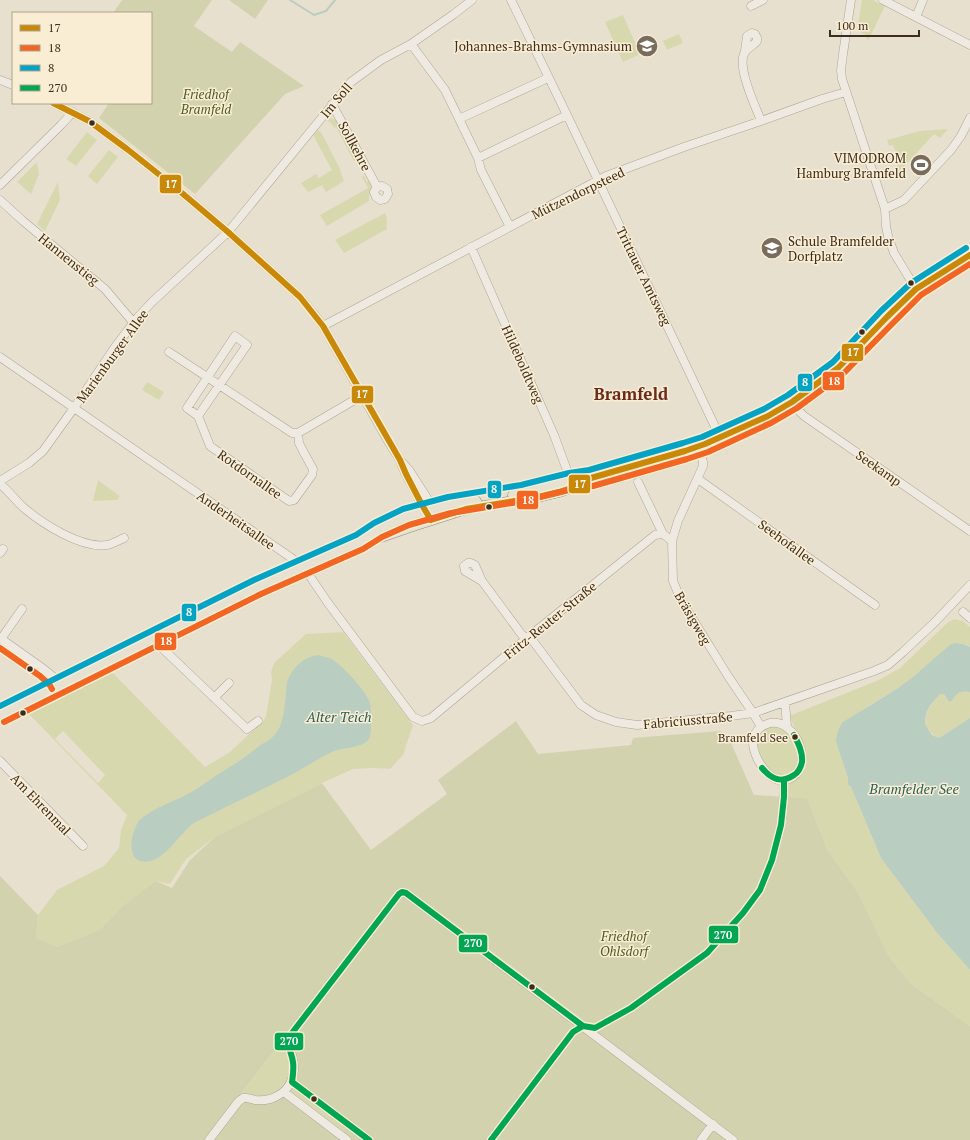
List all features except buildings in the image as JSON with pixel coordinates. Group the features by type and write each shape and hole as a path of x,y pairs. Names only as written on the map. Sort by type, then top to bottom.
{"main road":[{"path":"0,715 258,587 360,542 378,530 406,517 450,505 523,493 571,481 591,478 698,446 768,416 792,402 838,368 916,289 970,255"},
{"path":"360,542 381,537 466,509 553,494 574,487 591,478"}],"street":[{"name":"Im Soll","path":"228,232 351,82 381,60 411,44 472,0"},
{"name":"Trittauer Amtsweg","path":"511,0 720,437"},
{"path":"751,6 763,0"},
{"path":"851,0 842,79 885,209 886,226 894,253 916,289"},
{"path":"883,0 897,3 970,46"},
{"path":"917,15 923,0"},
{"path":"411,44 445,90 478,158 481,170 510,227"},
{"path":"745,51 742,60 743,72 761,121"},
{"path":"459,120 548,78"},
{"path":"0,80 12,85"},
{"name":"Mützendorpsteed","path":"323,326 598,180 684,147 846,92"},
{"path":"55,104 89,121 160,175 228,232 300,297 323,326 400,460 409,470 429,510 431,520"},
{"name":"Sollkehre","path":"332,104 377,187"},
{"path":"0,185 73,112"},
{"path":"478,158 567,115"},
{"path":"885,209 904,200 951,150 970,118"},
{"name":"Hannenstieg","path":"0,200 22,221 106,289 133,322"},
{"name":"Marienburger Allee","path":"0,483 37,457 47,446 133,322 152,302 228,232"},
{"name":"Hildeboldtweg","path":"471,248 554,435 571,481"},
{"name":"Rotdornallee","path":"198,416 247,345 236,336 187,408 198,416 210,446 289,502 294,500 312,475 312,469 299,443 298,434"},
{"path":"169,352 292,433 298,434 363,395"},
{"name":"Anderheitsallee","path":"0,357 293,559 309,575 328,603 413,717 422,721 431,718"},
{"name":"Seekamp","path":"792,402 804,416 970,531"},
{"name":"Bräsigweg","path":"698,446 703,466 678,521 672,541 673,581 681,600 761,727"},
{"name":"Seehofallee","path":"698,478 875,605"},
{"path":"638,482 663,534 672,541"},
{"path":"0,483 29,512 70,538 88,544 106,546 124,538"},
{"name":"Fritz-Reuter-Straße","path":"431,718 527,638 655,535 663,534"},
{"name":"Fabriciusstraße","path":"482,581 522,635 533,641 581,705 596,715 616,722 637,725 753,713 888,665 935,622 970,585"},
{"path":"22,609 1,639 56,678 59,686"},
{"path":"963,612 970,618"},
{"path":"157,637 163,649 247,730 258,721"},
{"path":"214,698 229,683"},
{"path":"785,702 787,727"},
{"path":"774,722 780,723 787,727 797,741 801,751 802,762 798,772 789,779 784,780 773,778 766,773 754,752 753,745 757,731 761,727 774,722"},
{"name":"Am Ehrenmal","path":"0,761 83,846"},
{"path":"491,1140 573,1032 583,1026 595,1028 631,1008 707,953 743,913 760,890 772,860 781,825 784,780"},
{"path":"209,1140 242,1098 267,1100 284,1092 292,1082 294,1067 287,1043 288,1038 398,894 402,892 406,893 733,1140"},
{"path":"292,1082 369,1140"},
{"path":"284,1092 347,1140"},
{"path":"700,1140 713,1124"}],"green space":[{"name":"Friedhof Bramfeld","path":"122,0 212,0 194,26 232,52 240,42 304,86 285,94 195,194 99,118 108,104 152,104 152,12 114,12"},
{"path":"229,0 268,0 255,19"},
{"path":"862,0 873,0 885,6 868,41 865,34 857,31"},
{"path":"623,15 640,54 623,62 605,22"},
{"path":"679,34 683,43 667,50 663,41"},
{"path":"331,118 338,121 357,159 354,161 336,127 334,128 330,122 327,121"},
{"path":"948,129 940,138 934,134 899,172 893,145 889,146 887,140 920,131"},
{"path":"318,130 321,132 339,167 344,181 326,192 322,185 308,192 301,183 316,174 319,178 332,170 313,135"},
{"path":"87,132 97,140 76,166 66,159"},
{"path":"109,150 118,157 97,184 88,176"},
{"path":"37,162 39,174 31,194 17,182"},
{"path":"364,176 367,182 369,181 371,186 372,193 369,195 369,201 327,226 320,215 368,188 362,177"},
{"path":"58,182 60,200 45,231 37,224"},
{"path":"385,213 387,219 387,229 344,253 335,240"},
{"path":"147,382 164,392 159,400 142,390"},
{"path":"98,480 120,496 117,500 93,501"},
{"path":"954,619 963,621 970,627 970,647 957,643 898,688 871,704 840,726 836,742 848,778 848,785 851,787 881,858 938,934 970,970 970,1026 911,984 888,955 859,894 828,851 807,798 786,797 790,784 801,774 805,768 806,761 806,753 800,737 789,716 879,680 900,668 947,623"},
{"path":"343,632 413,725 403,755 390,769 353,769 216,836 186,859 170,884 156,881 101,929 57,947 36,938 38,915 57,890 104,866 119,848 121,830 127,815 29,714 111,671 205,767 230,752 263,722 266,716 272,680 271,672 274,663 306,634","holes":["63,731 105,775 98,783 55,739"]},
{"path":"960,691 970,692 970,718 939,738 934,736 925,724 926,715 934,701 940,694 944,694 949,702 952,701 956,694"},
{"name":"Friedhof Ohlsdorf","path":"516,721 538,754 631,745 633,738 720,731 728,736 754,795 807,798 828,851 859,894 888,955 911,984 970,1026 970,1140 0,1140 0,876 38,915 36,938 57,947 101,929 123,906 156,881 172,888 190,860 216,836 322,783 371,850 447,794 438,780","holes":["280,1043 286,1052 290,1064 288,1078 278,1090 271,1095 258,1097 242,1092","292,1089 297,1090 346,1127 342,1133 292,1095"]},
{"path":"775,725 785,730 793,740 799,759 798,765 792,772 780,776 772,773 766,767 758,750 756,740 760,733"},
{"path":"280,1043 286,1052 290,1064 290,1072 286,1081 276,1092 267,1097 258,1097 242,1092"},
{"path":"292,1089 297,1090 346,1127 342,1133 292,1094"}],"water":[{"name":"Bramfelder See","path":"957,643 970,647 970,692 964,691 959,693 952,701 949,702 944,694 940,694 928,711 925,724 932,735 939,738 970,718 970,970 938,934 881,858 851,787 848,785 848,778 836,742 838,731 843,722 898,688 951,644"},
{"name":"Alter Teich","path":"318,655 330,658 339,664 364,692 370,703 371,732 369,739 361,745 334,751 293,774 194,823 163,855 148,862 140,861 136,858 133,854 132,842 134,830 139,821 154,810 193,791 272,737 279,729 281,723 287,683 291,673 298,664 307,658"}],"waterway":[{"path":"290,0 314,15 326,11 335,0"}],"transit line":[{"name":"17","path":"55,104 89,121 127,149 228,232 300,297 323,326 400,460 431,520"},
{"name":"8","path":"0,706 254,580 356,535 374,523 403,509 448,497 521,485 569,473 589,470 702,437 764,409 788,395 833,362 881,311 911,283 966,248"},
{"name":"17","path":"431,520 466,509 559,492 574,487 591,478 705,444 768,416 792,402 838,368 916,289 970,255"},
{"name":"18","path":"4,722 261,594 363,549 382,537 409,525 451,513 524,501 573,489 593,486 708,452 771,423 797,408 843,374 921,295 970,264"},
{"name":"18","path":"0,648 40,676 52,689"},
{"name":"270","path":"762,768 769,775 781,780 789,778 800,769 802,755 794,735"},
{"name":"270","path":"583,1026 595,1028 631,1008 707,953 743,913 760,890 772,860 781,825 784,780"},
{"name":"270","path":"369,1140 292,1082 293,1065 289,1041 292,1033 402,892 406,893 583,1026"},
{"name":"270","path":"491,1140 573,1032 583,1026"}],"place":[{"name":"Johannes-Brahms-Gymnasium","path":"647,46"},
{"name":"VIMODROM Hamburg Bramfeld","path":"921,165"},
{"name":"Schule Bramfelder Dorfplatz","path":"772,248"},
{"name":"Bramfeld See","path":"795,737"}],"district":[{"name":"Bramfeld","path":"631,394"}]}
